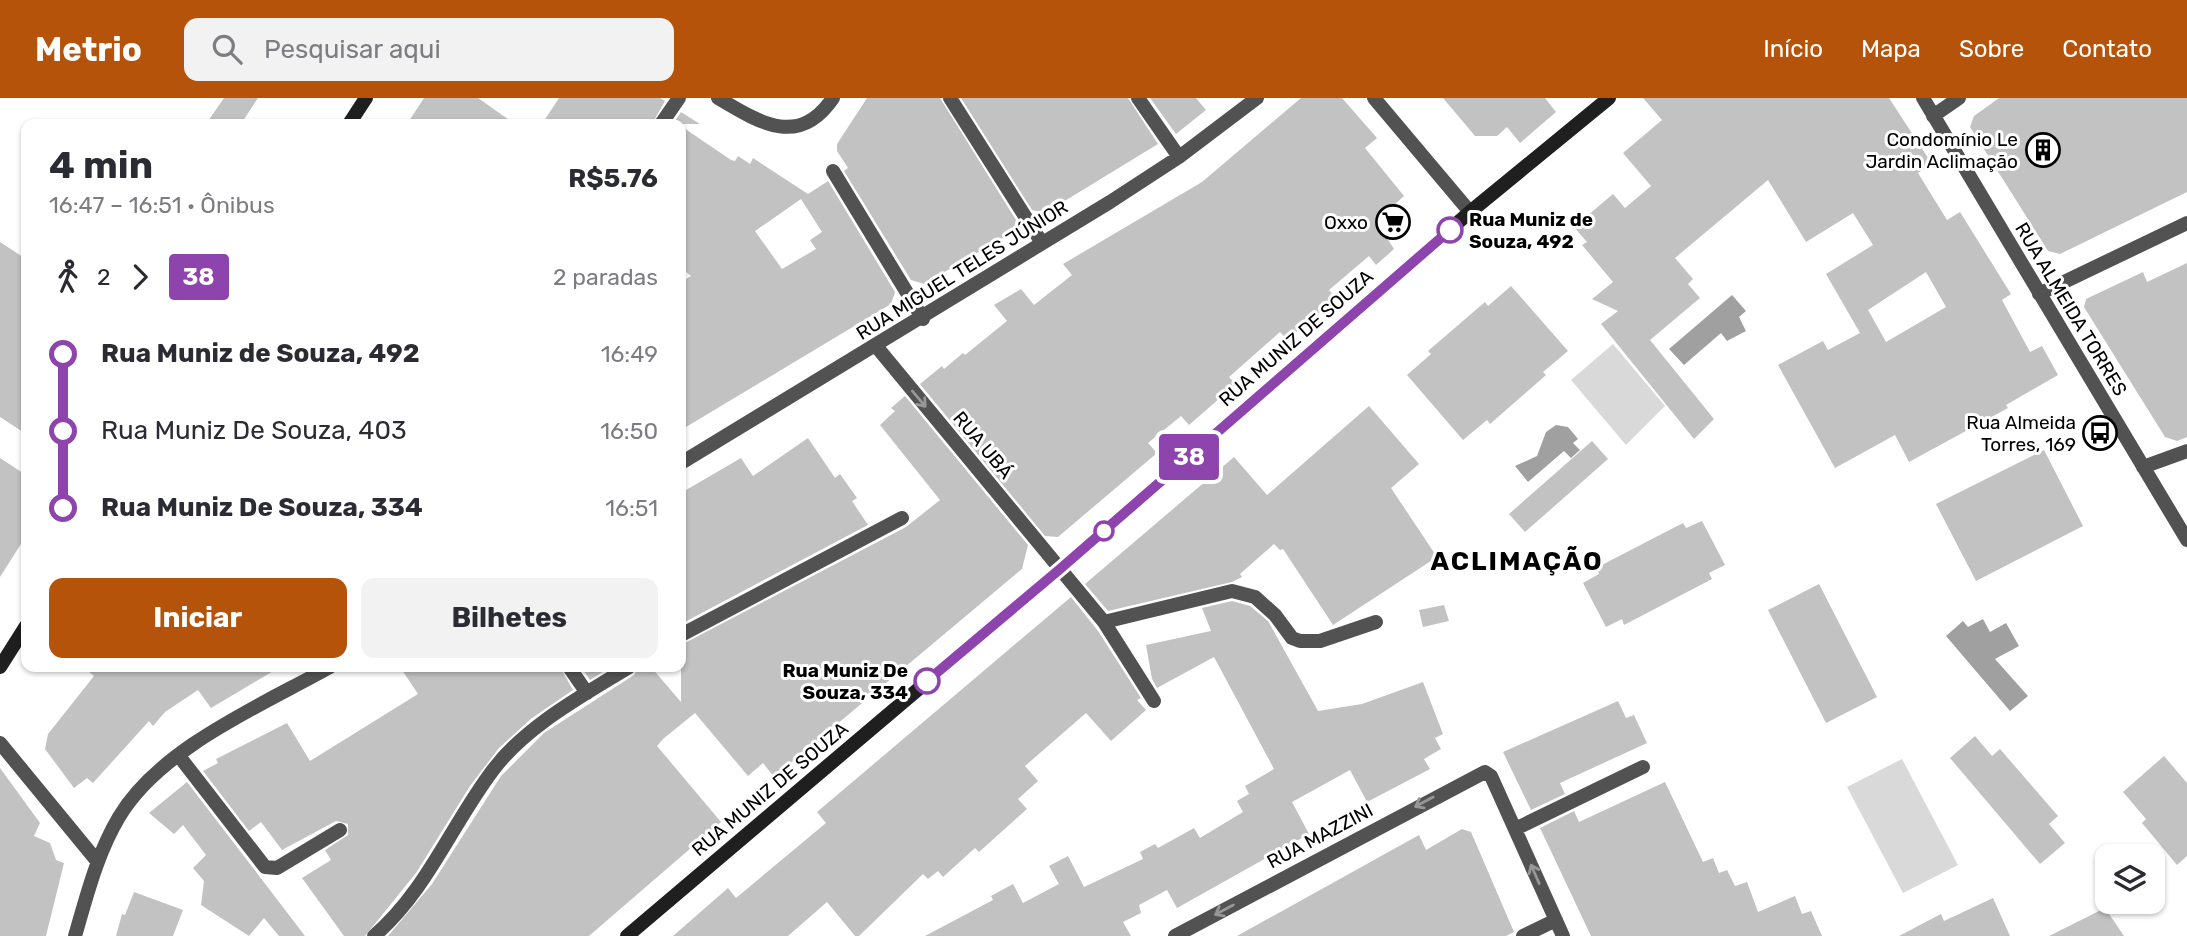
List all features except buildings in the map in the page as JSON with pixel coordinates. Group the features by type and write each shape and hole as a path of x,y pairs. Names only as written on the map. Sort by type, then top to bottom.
{"street":[{"path":"352,119 366,98"},
{"path":"664,119 679,98"},
{"path":"718,98 762,122 783,129 810,124 833,98"},
{"path":"950,98 1042,243"},
{"path":"1138,98 1179,157"},
{"name":"RUA MIGUEL TELES JÚNIOR","path":"686,460 923,319 1179,157 1257,98"},
{"path":"1374,98 1470,212"},
{"name":"RUA MUNIZ DE SOUZA","path":"627,936 1060,569 1470,212 1609,98"},
{"name":"RUA ALMEIDA TORRES","path":"1923,98 2187,540"},
{"path":"1933,116 1959,98"},
{"path":"833,171 923,319"},
{"path":"2039,294 2187,223"},
{"name":"RUA UBÁ","path":"876,346 1104,622 1154,701"},
{"path":"2143,467 2187,451"},
{"path":"686,632 902,518"},
{"path":"1104,622 1232,591 1255,597 1275,615 1292,638 1300,641 1320,641 1376,622"},
{"path":"0,667 21,634"},
{"path":"75,936 97,861 133,797 179,756 322,672"},
{"path":"572,672 587,693"},
{"path":"374,936 401,909 506,754 587,693 621,672"},
{"path":"0,743 97,861"},
{"path":"179,756 265,867 277,868 340,830"},
{"path":"1563,936 1515,829 1643,767"},
{"name":"RUA MAZZINI","path":"1175,936 1485,772 1491,776 1515,829"},
{"path":"1523,936 1556,920"}],"shaded area":[{"path":"1732,295 1746,311 1739,317 1746,331 1727,341 1721,333 1684,365 1669,349"},
{"path":"1613,344 1665,406 1626,445 1571,380"},
{"path":"1556,425 1568,427 1578,439 1573,443 1580,450 1571,458 1564,451 1528,482 1515,466 1537,456 1546,432"},
{"path":"1983,619 1990,632 2006,623 2019,646 1995,659 2028,696 2010,711 1946,636 1963,621 1968,627"},
{"path":"1902,759 1958,865 1903,893 1847,787"}],"bus line":[{"name":"38","path":"927,681 1450,230"}],"place":[{"name":"Condomínio Le Jardin Aclimação","path":"2043,150"},
{"name":"Oxxo","path":"1393,222"},
{"name":"Rua Muniz de Souza, 492","path":"1450,230"},
{"name":"Rua Almeida Torres, 169","path":"2100,433"},
{"name":"Rua Muniz De Souza, 334","path":"927,681"}],"district":[{"name":"ACLIMAÇÃO","path":"1517,561"}]}
